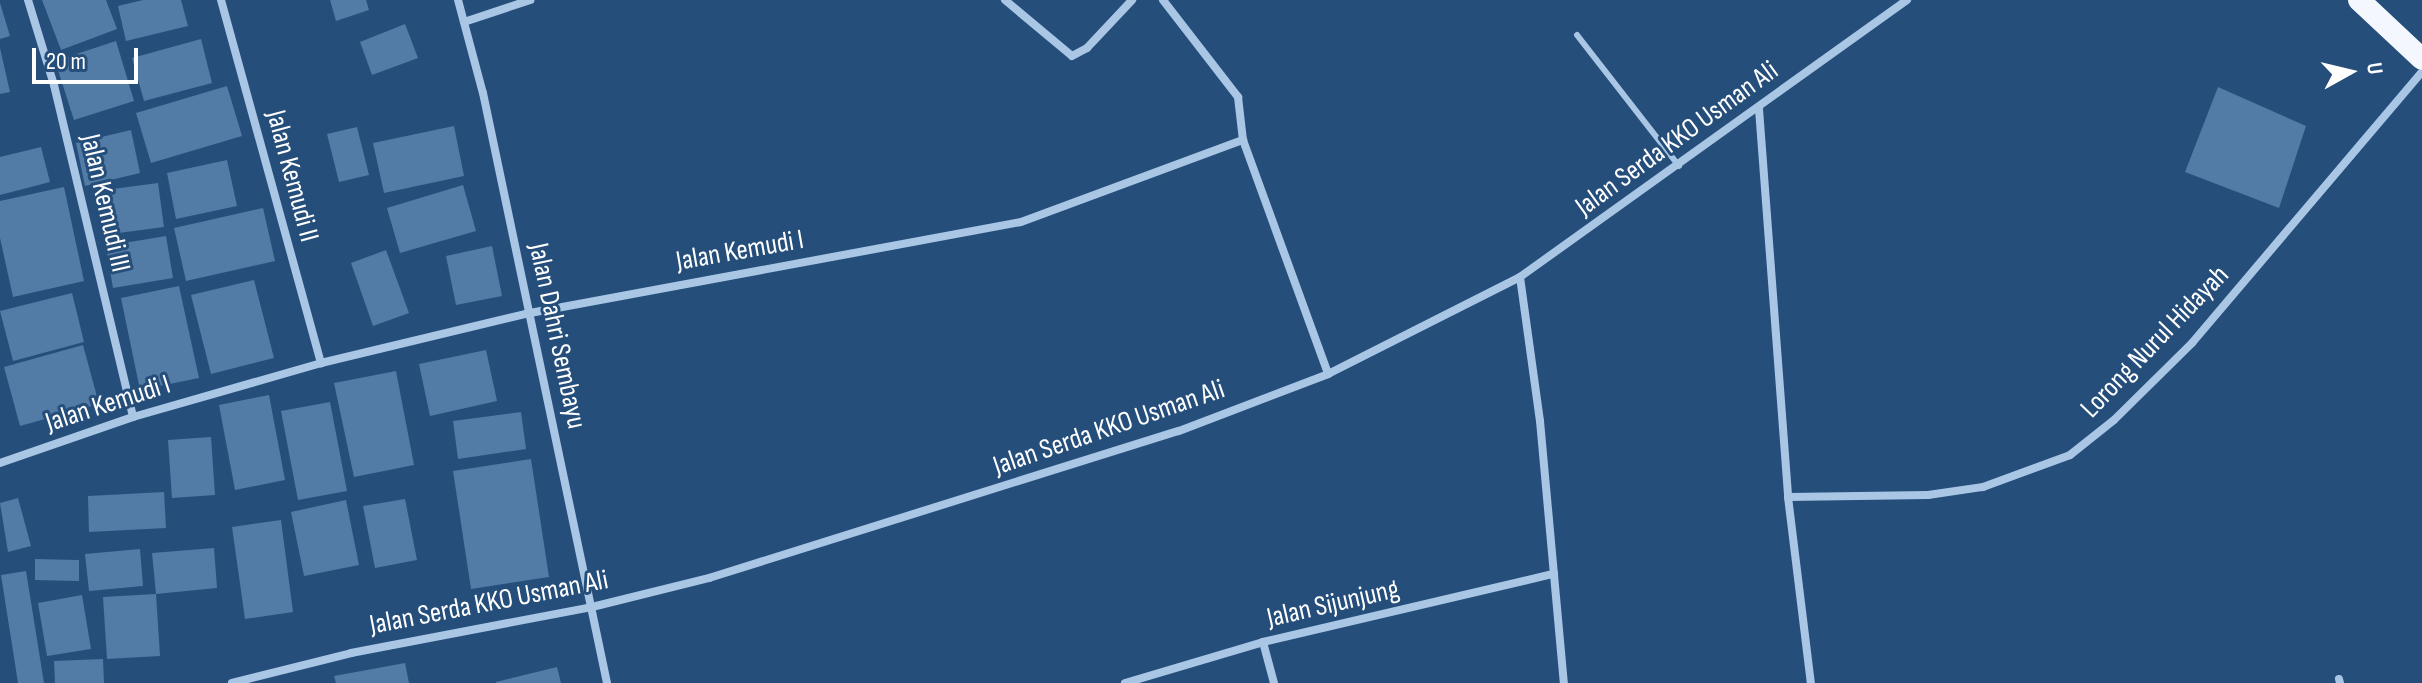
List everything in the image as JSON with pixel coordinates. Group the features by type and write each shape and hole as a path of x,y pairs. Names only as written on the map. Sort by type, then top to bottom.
{"highway":[{"path":"2359,0 2422,59"}],"street":[{"name":"Jalan Kemudi III","path":"28,0 54,85 133,417"},
{"name":"Jalan Kemudi II","path":"221,0 321,363"},
{"name":"Jalan Dahri Sembayu","path":"458,0 530,313 607,683"},
{"path":"464,22 530,0"},
{"path":"1005,0 1072,56 1087,48 1132,0"},
{"path":"1163,0 1238,97 1243,140 1328,374"},
{"name":"Jalan Serda KKO Usman Ali","path":"232,683 351,653 592,607 709,578 1179,431 1328,374 1520,277 1759,109 1907,0"},
{"name":"Lorong Nurul Hidayah","path":"1788,497 1928,495 1983,487 2070,455 2114,420 2192,343 2422,72"},
{"path":"1759,109 1788,497 1811,683"},
{"name":"Jalan Kemudi I","path":"0,463 133,417 321,363 530,313 1021,222 1243,140"},
{"path":"1520,277 1540,421 1564,683"},
{"name":"Jalan Sijunjung","path":"1125,683 1263,642 1554,574"},
{"path":"1263,642 1274,683"}],"lane":[{"path":"1577,35 1679,166"}],"building":[{"path":"42,0 106,0 117,29 61,50"},
{"path":"143,0 181,0 188,26 126,41 118,6"},
{"path":"330,0 366,0 369,10 336,21"},
{"path":"0,3 10,36 0,39"},
{"path":"405,24 418,58 372,75 360,42"},
{"path":"201,39 212,83 144,101 132,58"},
{"path":"116,41 134,101 74,120 55,61"},
{"path":"0,48 10,92 0,94"},
{"path":"227,86 242,136 151,163 136,113"},
{"path":"2218,87 2306,126 2279,208 2185,172"},
{"path":"454,126 464,176 384,193 373,143"},
{"path":"357,127 369,175 339,182 327,134"},
{"path":"131,130 140,173 85,186 76,143"},
{"path":"41,147 50,182 0,195 0,157"},
{"path":"227,160 237,206 176,219 167,173"},
{"path":"158,183 164,227 111,234 105,190"},
{"path":"463,185 476,231 400,253 387,208"},
{"path":"64,187 84,281 13,297 0,238 0,201"},
{"path":"263,208 275,261 186,281 174,228"},
{"path":"166,236 173,278 113,288 106,246"},
{"path":"492,246 502,296 456,305 446,256"},
{"path":"386,250 409,313 373,326 351,263"},
{"path":"254,280 274,358 211,374 191,295"},
{"path":"179,286 199,378 140,390 121,298"},
{"path":"72,293 84,342 13,361 0,311"},
{"path":"83,345 99,404 20,426 4,367"},
{"path":"486,350 497,401 430,416 419,364"},
{"path":"396,371 414,465 354,477 334,383"},
{"path":"269,395 285,480 235,490 219,405"},
{"path":"330,402 347,491 298,500 281,411"},
{"path":"521,412 526,449 458,459 453,421"},
{"path":"211,437 215,495 172,498 168,440"},
{"path":"531,459 549,577 471,589 453,471"},
{"path":"164,492 166,528 89,532 88,496"},
{"path":"18,498 31,546 8,552 0,503"},
{"path":"405,499 417,560 375,568 363,506"},
{"path":"346,500 359,565 304,576 291,512"},
{"path":"281,520 293,612 245,619 232,527"},
{"path":"214,548 217,588 156,594 152,553"},
{"path":"140,549 143,586 89,591 85,554"},
{"path":"35,559 79,560 79,581 35,580"},
{"path":"26,571 44,683 18,683 1,575"},
{"path":"156,594 160,656 107,659 103,597"},
{"path":"82,595 91,649 47,656 38,603"},
{"path":"103,659 104,683 55,683 54,661"},
{"path":"405,663 409,683 336,683 334,676"},
{"path":"557,667 561,683 496,683 496,682"}]}
